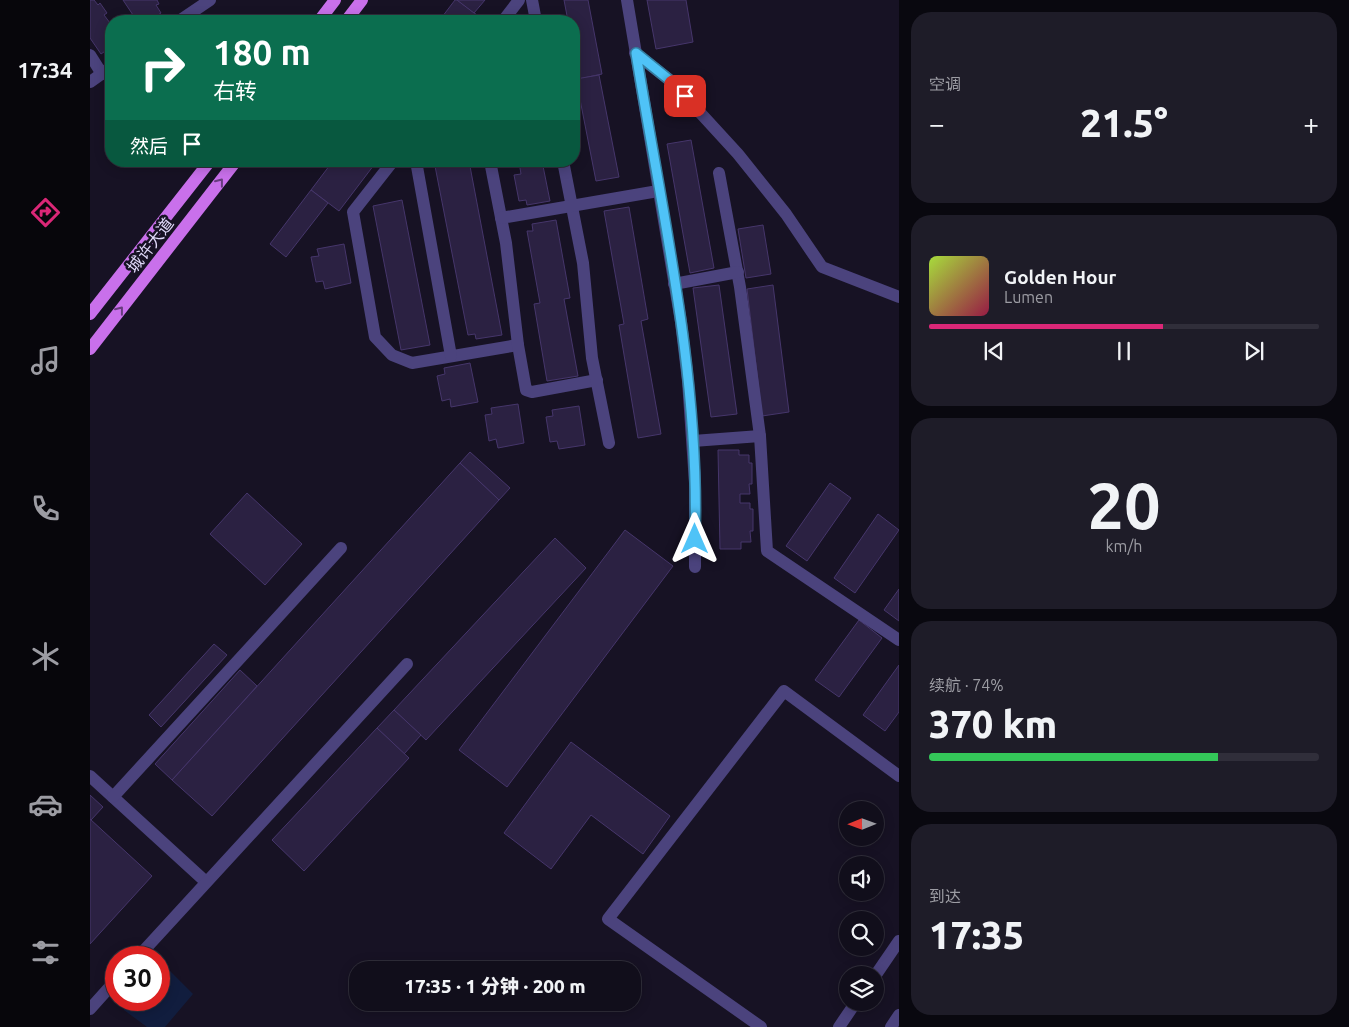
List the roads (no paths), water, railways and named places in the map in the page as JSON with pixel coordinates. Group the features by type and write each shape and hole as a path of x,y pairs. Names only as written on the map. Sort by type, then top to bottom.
{"main road":[{"path":"324,15 336,0"},
{"path":"351,15 362,0"},
{"name":"城许大道","path":"90,314 205,167"},
{"name":"城许大道","path":"90,349 231,167"}],"street":[{"path":"188,15 210,0"},
{"path":"507,15 518,0"},
{"path":"532,0 535,15"},
{"path":"627,0 674,284 688,381 693,441 695,567"},
{"path":"636,53 672,82 738,154 786,214 822,268 899,297"},
{"path":"90,55 105,69"},
{"path":"90,82 105,72"},
{"path":"388,167 353,212 375,337 392,356 412,363 518,345"},
{"path":"417,167 451,356"},
{"path":"491,167 501,218 526,390 532,392 597,380"},
{"path":"564,167 583,263 597,380 609,442"},
{"path":"719,173 738,272 760,436 767,551 899,640"},
{"path":"501,218 658,191"},
{"path":"674,284 738,272"},
{"path":"693,441 760,436"},
{"path":"113,797 341,548"},
{"path":"148,946 407,664"},
{"path":"762,1027 608,918 784,691 899,776"},
{"path":"90,776 206,882"},
{"path":"882,966 899,942"},
{"path":"90,1008 105,992"},
{"path":"839,1027 850,1011"},
{"path":"892,1027 899,1015"}],"water":[{"path":"170,971 193,994 165,1027 147,1027 125,1011 170,1011"}]}
